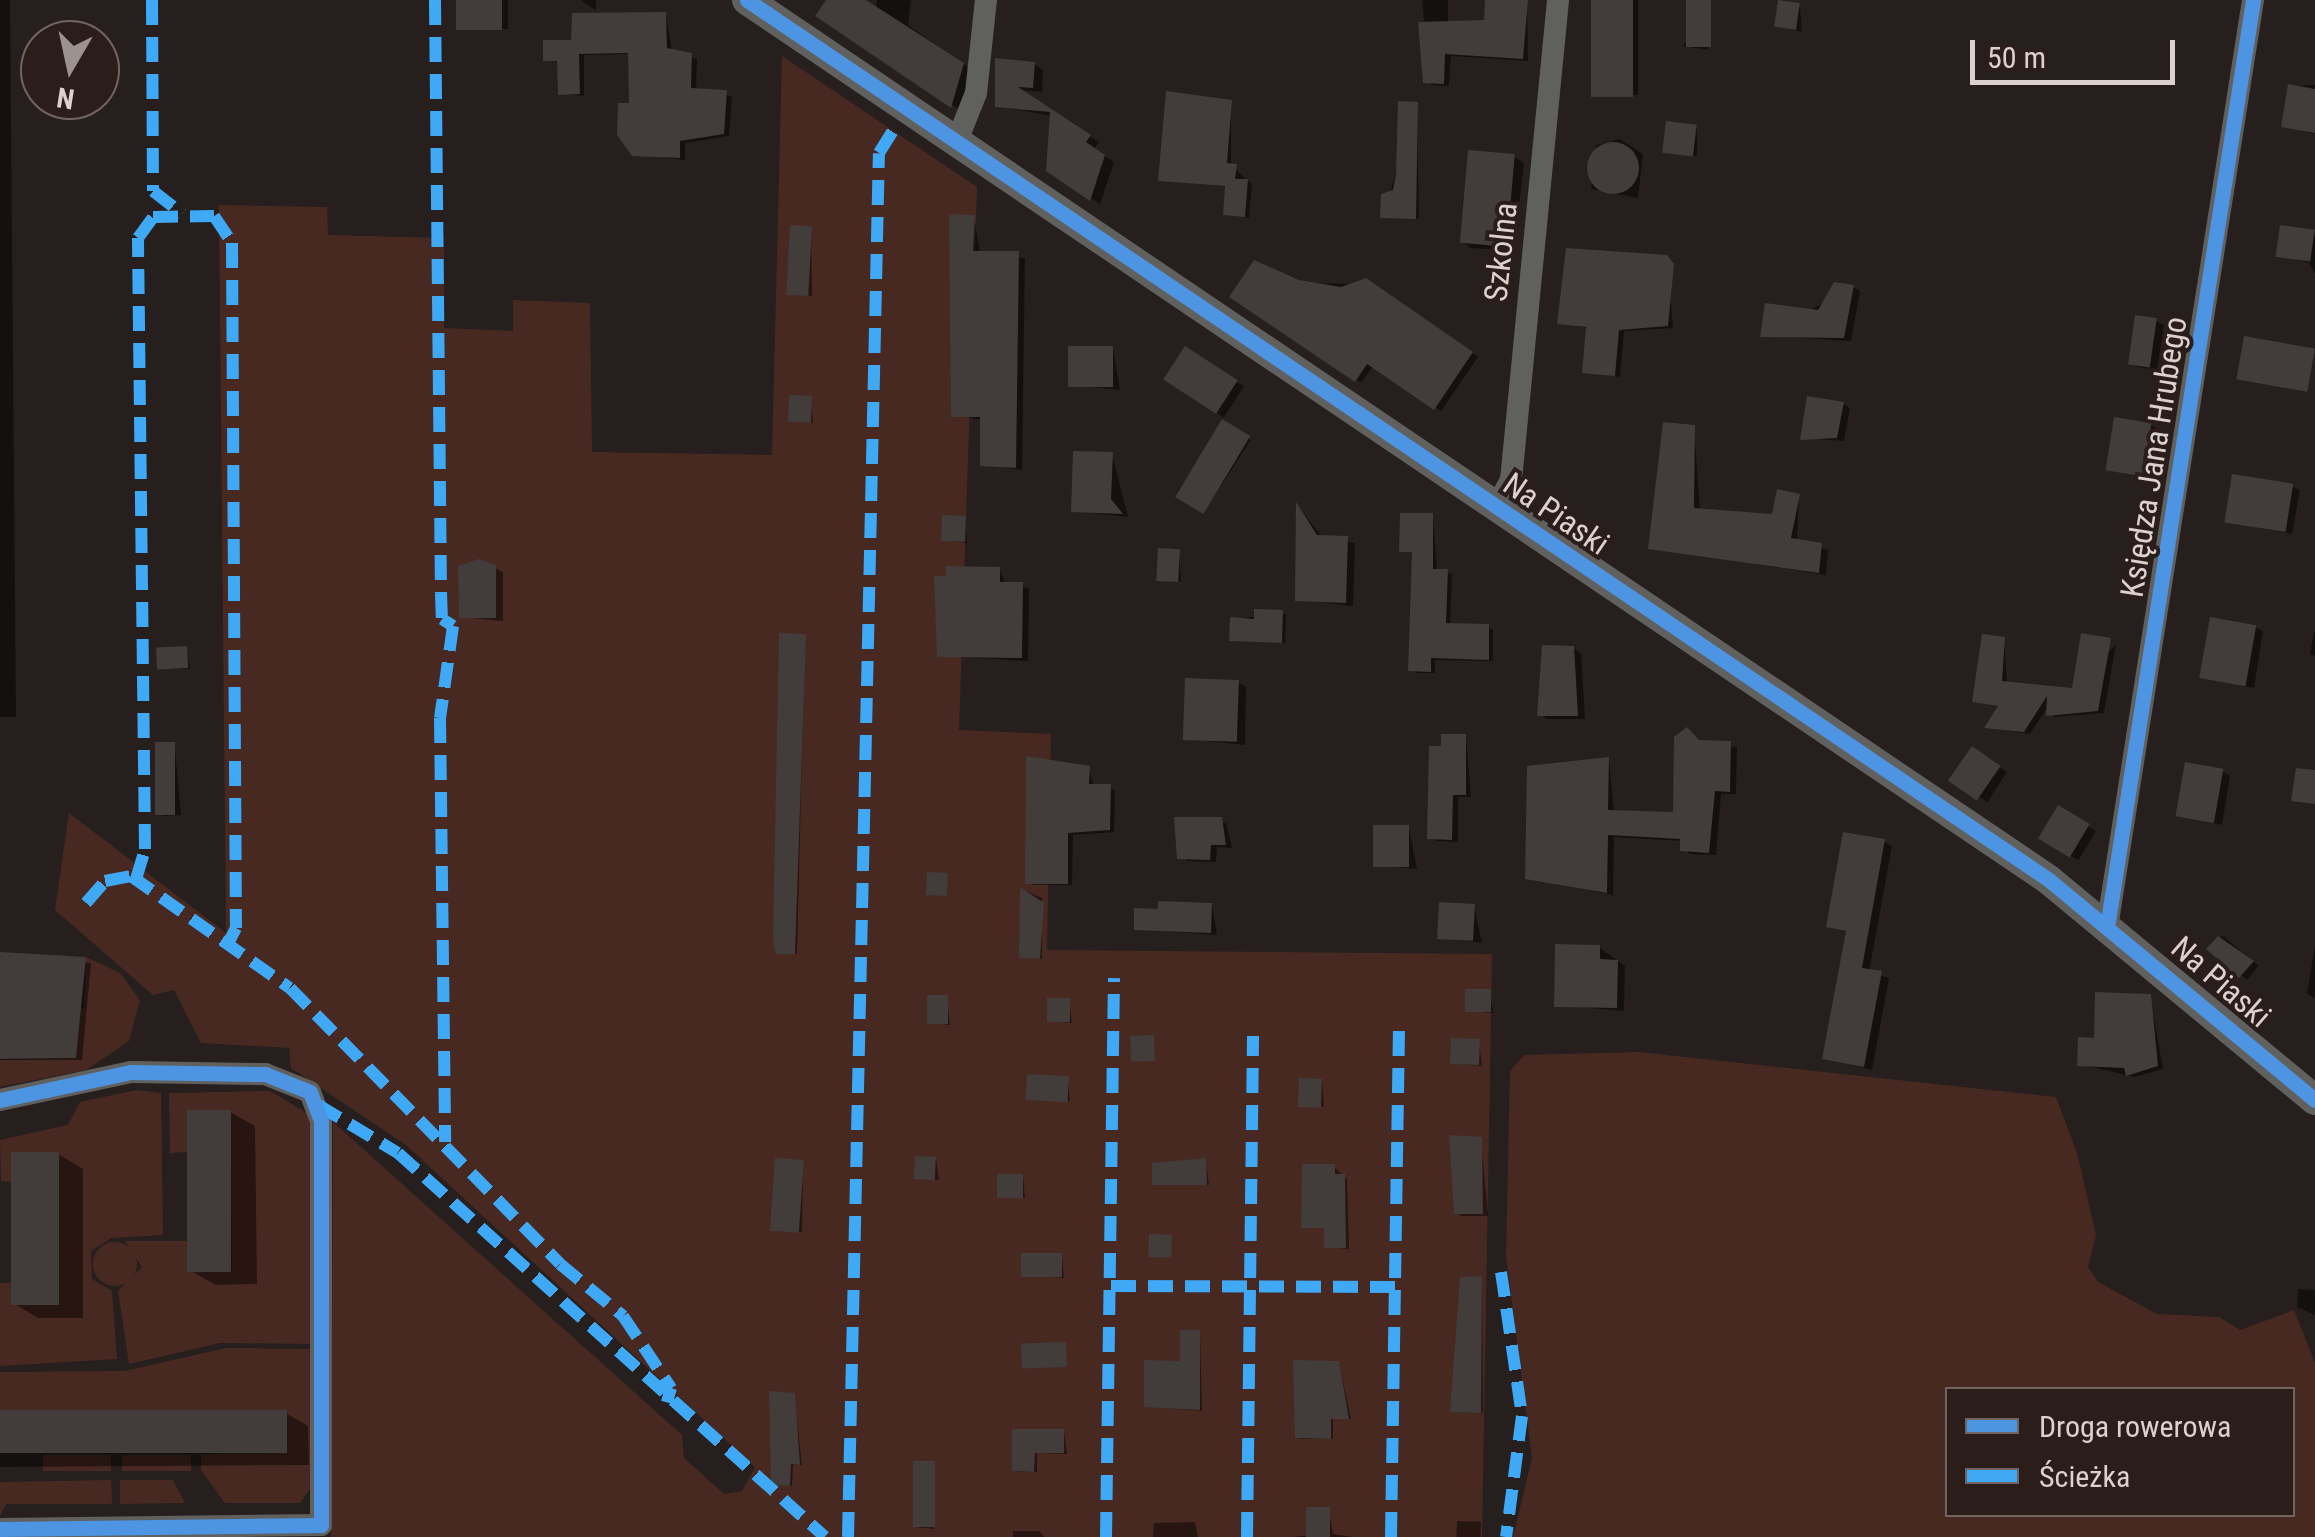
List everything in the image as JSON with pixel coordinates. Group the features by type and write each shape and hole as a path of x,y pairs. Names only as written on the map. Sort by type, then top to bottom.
{"street":[{"path":"957,141 976,93 986,0"},
{"name":"Szkolna","path":"1496,506 1510,480 1558,0"},
{"name":"Księdza Jana Hrubego","path":"2108,921 2253,0"},
{"name":"Na Piaski","path":"760,4 2108,921 2315,1100"},
{"path":"0,1100 131,1072 265,1074 310,1092 321,1121 321,1525 0,1528"}],"shaded area":[{"path":"782,56 977,187 959,730 1051,734 1047,950 1492,954 1482,1537 331,1537 333,1122 682,1435 684,1458 724,1494 742,1491 755,1467 406,1145 291,1068 289,1048 201,1043 174,990 153,995 55,910 69,813 226,933 219,205 327,207 328,235 444,238 444,328 513,331 513,300 590,303 592,452 772,455"},
{"path":"86,957 120,973 140,1000 129,1041 86,1070 0,1087 0,1060 76,1058 76,1038 57,1007 84,1008"},
{"path":"1638,1052 2056,1097 2077,1153 2096,1235 2088,1267 2098,1282 2157,1314 2219,1317 2240,1330 2294,1310 2315,1363 2315,1537 1513,1537 1532,1458 1506,1256 1510,1071 1524,1055"},
{"path":"137,1090 161,1093 163,1235 111,1238 91,1251 92,1279 112,1291 117,1359 0,1366 0,1283 11,1283 11,1304 58,1304 59,1152 11,1152 11,1182 1,1181 0,1140 68,1125 80,1102"},
{"path":"270,1091 312,1116 314,1344 220,1343 129,1364 118,1291 142,1267 125,1241 188,1241 189,1272 232,1271 231,1110 188,1110 188,1152 170,1153 169,1093"},
{"path":"115,1242 131,1248 137,1264 131,1280 115,1286 99,1280 93,1264 99,1248"},
{"path":"226,1348 314,1349 311,1487 300,1503 225,1503 201,1470 201,1454 287,1453 286,1410 0,1412 0,1372 125,1371"},
{"path":"43,1455 111,1455 111,1471 43,1471"},
{"path":"122,1455 191,1455 191,1471 122,1471"},
{"path":"111,1480 112,1504 6,1504 0,1516 0,1482"},
{"path":"120,1480 173,1480 185,1503 120,1504"}],"building":[{"path":"456,0 502,0 502,30 456,30"},
{"path":"826,0 866,0 964,63 951,108 815,16"},
{"path":"1485,0 1528,0 1523,59 1445,54 1444,84 1423,83 1418,22 1484,20"},
{"path":"1591,0 1633,0 1633,97 1591,97"},
{"path":"1686,0 1711,0 1711,47 1686,47"},
{"path":"1778,0 1800,3 1796,30 1774,27"},
{"path":"666,12 667,48 692,53 691,88 727,90 724,134 680,141 680,158 632,156 617,135 618,103 629,103 628,53 579,54 580,94 558,95 557,61 543,61 543,40 571,40 572,13"},
{"path":"995,58 1035,62 1033,88 1018,87 1091,135 1086,142 1105,155 1090,201 1046,171 1050,112 995,107"},
{"path":"2288,84 2315,89 2315,133 2281,127"},
{"path":"1166,91 1232,100 1227,163 1237,164 1235,179 1248,179 1245,217 1223,215 1225,186 1158,181"},
{"path":"1398,101 1418,102 1416,219 1380,218 1381,194 1393,190 1396,174"},
{"path":"1666,121 1697,125 1693,157 1662,153"},
{"path":"1613,142 1631,150 1639,168 1631,186 1613,194 1595,186 1587,168 1595,150"},
{"path":"1468,150 1515,154 1507,247 1460,243"},
{"path":"949,214 975,215 973,251 1019,251 1016,468 980,466 980,417 951,417"},
{"path":"790,225 812,226 808,296 786,295"},
{"path":"2280,225 2315,230 2310,262 2276,257"},
{"path":"1566,248 1667,255 1674,264 1668,326 1619,330 1615,376 1582,373 1586,327 1557,324"},
{"path":"1254,260 1299,280 1341,287 1366,278 1473,352 1434,410 1367,364 1355,382 1229,297"},
{"path":"1834,282 1854,285 1844,338 1760,337 1765,303 1818,310"},
{"path":"2135,315 2157,318 2150,368 2128,365"},
{"path":"2244,336 2315,349 2307,392 2236,379"},
{"path":"1068,346 1113,346 1113,387 1068,387"},
{"path":"1185,346 1238,380 1216,414 1163,380"},
{"path":"789,395 812,396 811,423 788,422"},
{"path":"1807,396 1844,402 1837,438 1800,440"},
{"path":"2114,417 2152,423 2143,476 2106,470"},
{"path":"1222,419 1250,436 1203,514 1175,497"},
{"path":"1663,422 1695,425 1694,508 1772,514 1777,489 1800,494 1791,538 1822,543 1819,573 1648,549"},
{"path":"1073,451 1113,452 1111,499 1123,514 1071,512"},
{"path":"2232,474 2293,484 2286,532 2224,522"},
{"path":"1296,502 1317,535 1348,536 1346,603 1295,601"},
{"path":"1400,513 1433,513 1433,569 1448,569 1446,623 1489,624 1489,660 1431,658 1431,672 1408,671 1412,552 1399,552"},
{"path":"942,515 966,516 965,542 941,541"},
{"path":"1158,548 1180,549 1178,582 1156,581"},
{"path":"479,559 496,565 496,618 459,618 458,566"},
{"path":"946,566 1000,567 1000,582 1023,582 1022,658 937,657 934,576 946,576"},
{"path":"1254,609 1283,610 1282,643 1229,641 1230,617 1254,619"},
{"path":"2210,617 2256,625 2246,686 2199,678"},
{"path":"779,633 806,634 795,954 776,954 773,939"},
{"path":"2081,633 2111,638 2098,711 2046,716 2047,696 2024,732 1984,728 1998,706 1972,702 1982,634 2005,637 2002,681 2072,688"},
{"path":"1542,645 1574,646 1578,716 1537,716"},
{"path":"187,646 188,668 157,670 156,648"},
{"path":"1185,678 1239,680 1237,742 1183,740"},
{"path":"1687,727 1699,740 1731,741 1730,792 1715,791 1709,853 1680,851 1680,839 1608,835 1607,893 1525,879 1527,766 1609,757 1608,810 1673,812 1674,737"},
{"path":"1441,734 1466,734 1466,795 1453,795 1452,840 1427,839 1429,746 1441,746"},
{"path":"155,742 175,742 175,815 155,815"},
{"path":"1972,746 2001,766 1977,800 1948,780"},
{"path":"1026,756 1090,766 1089,784 1111,784 1110,830 1068,833 1068,884 1025,884"},
{"path":"2185,762 2223,769 2214,823 2175,816"},
{"path":"2296,768 2315,770 2315,804 2291,801"},
{"path":"2058,805 2090,824 2070,857 2038,838"},
{"path":"1174,817 1222,817 1226,845 1211,845 1210,860 1177,859"},
{"path":"1373,825 1409,825 1409,867 1373,867"},
{"path":"1843,832 1885,839 1862,968 1882,971 1864,1067 1822,1059 1846,931 1826,927"},
{"path":"927,872 948,873 947,896 926,895"},
{"path":"1020,887 1044,903 1040,959 1019,958"},
{"path":"1158,901 1212,903 1211,933 1134,930 1134,908 1158,909"},
{"path":"1439,902 1475,904 1473,941 1437,939"},
{"path":"2218,936 2254,961 2239,978 2206,949"},
{"path":"1555,944 1600,945 1600,959 1618,960 1617,1008 1554,1007"},
{"path":"0,952 86,957 76,1058 0,1059"},
{"path":"1465,989 1491,989 1491,1012 1465,1012"},
{"path":"2095,992 2151,994 2158,1066 2126,1076 2124,1068 2077,1066 2078,1037 2094,1038"},
{"path":"927,995 948,995 948,1024 927,1024"},
{"path":"1047,998 1070,998 1070,1022 1047,1022"},
{"path":"1154,1035 1155,1061 1131,1062 1130,1036"},
{"path":"1451,1038 1480,1039 1479,1065 1450,1064"},
{"path":"1027,1074 1069,1076 1068,1102 1026,1100"},
{"path":"1299,1078 1322,1079 1321,1108 1298,1107"},
{"path":"187,1110 231,1110 231,1272 187,1272"},
{"path":"1449,1135 1482,1137 1483,1214 1454,1214"},
{"path":"11,1152 59,1152 59,1305 11,1305"},
{"path":"915,1156 936,1157 935,1180 914,1179"},
{"path":"775,1158 804,1160 799,1233 770,1231"},
{"path":"1206,1158 1207,1185 1152,1185 1152,1163"},
{"path":"1302,1164 1335,1164 1335,1174 1345,1174 1346,1248 1324,1248 1324,1228 1301,1228"},
{"path":"997,1174 1023,1174 1023,1198 997,1198"},
{"path":"1149,1234 1172,1235 1171,1258 1148,1257"},
{"path":"1021,1253 1062,1253 1062,1277 1021,1277"},
{"path":"1482,1276 1481,1413 1450,1412 1460,1277"},
{"path":"1180,1330 1200,1330 1200,1410 1144,1407 1144,1360 1180,1361"},
{"path":"1066,1342 1067,1367 1022,1369 1021,1344"},
{"path":"1293,1360 1339,1361 1349,1419 1331,1419 1331,1439 1295,1438"},
{"path":"769,1391 795,1393 800,1465 791,1464 790,1486 771,1485"},
{"path":"0,1410 287,1410 287,1453 0,1453"},
{"path":"1012,1429 1064,1429 1064,1453 1035,1453 1034,1472 1012,1471"},
{"path":"913,1461 935,1461 935,1527 913,1527"},
{"path":"1306,1507 1330,1507 1330,1537 1306,1537"}],"marked path":[{"path":"152,0 153,191 182,214"},
{"path":"435,0 441,593 442,619 453,626 440,718 445,1142"},
{"path":"848,1537 879,153 898,122"},
{"path":"136,879 145,849 138,238 153,217 214,216 232,243 236,928 227,946"},
{"path":"86,903 105,881 131,876 290,988 560,1264 623,1316 671,1388 667,1402"},
{"path":"1106,1537 1114,978"},
{"path":"1391,1537 1399,1028"},
{"path":"1247,1537 1253,1036"},
{"path":"318,1105 398,1153 825,1537"},
{"path":"1501,1272 1522,1416 1506,1537"},
{"path":"1111,1286 1395,1287"}],"cycle path":[{"path":"747,0 2049,880 2315,1100"},
{"path":"2108,921 2253,0"},
{"path":"0,1100 131,1072 265,1074 310,1092 321,1121 321,1525 0,1529"}]}
